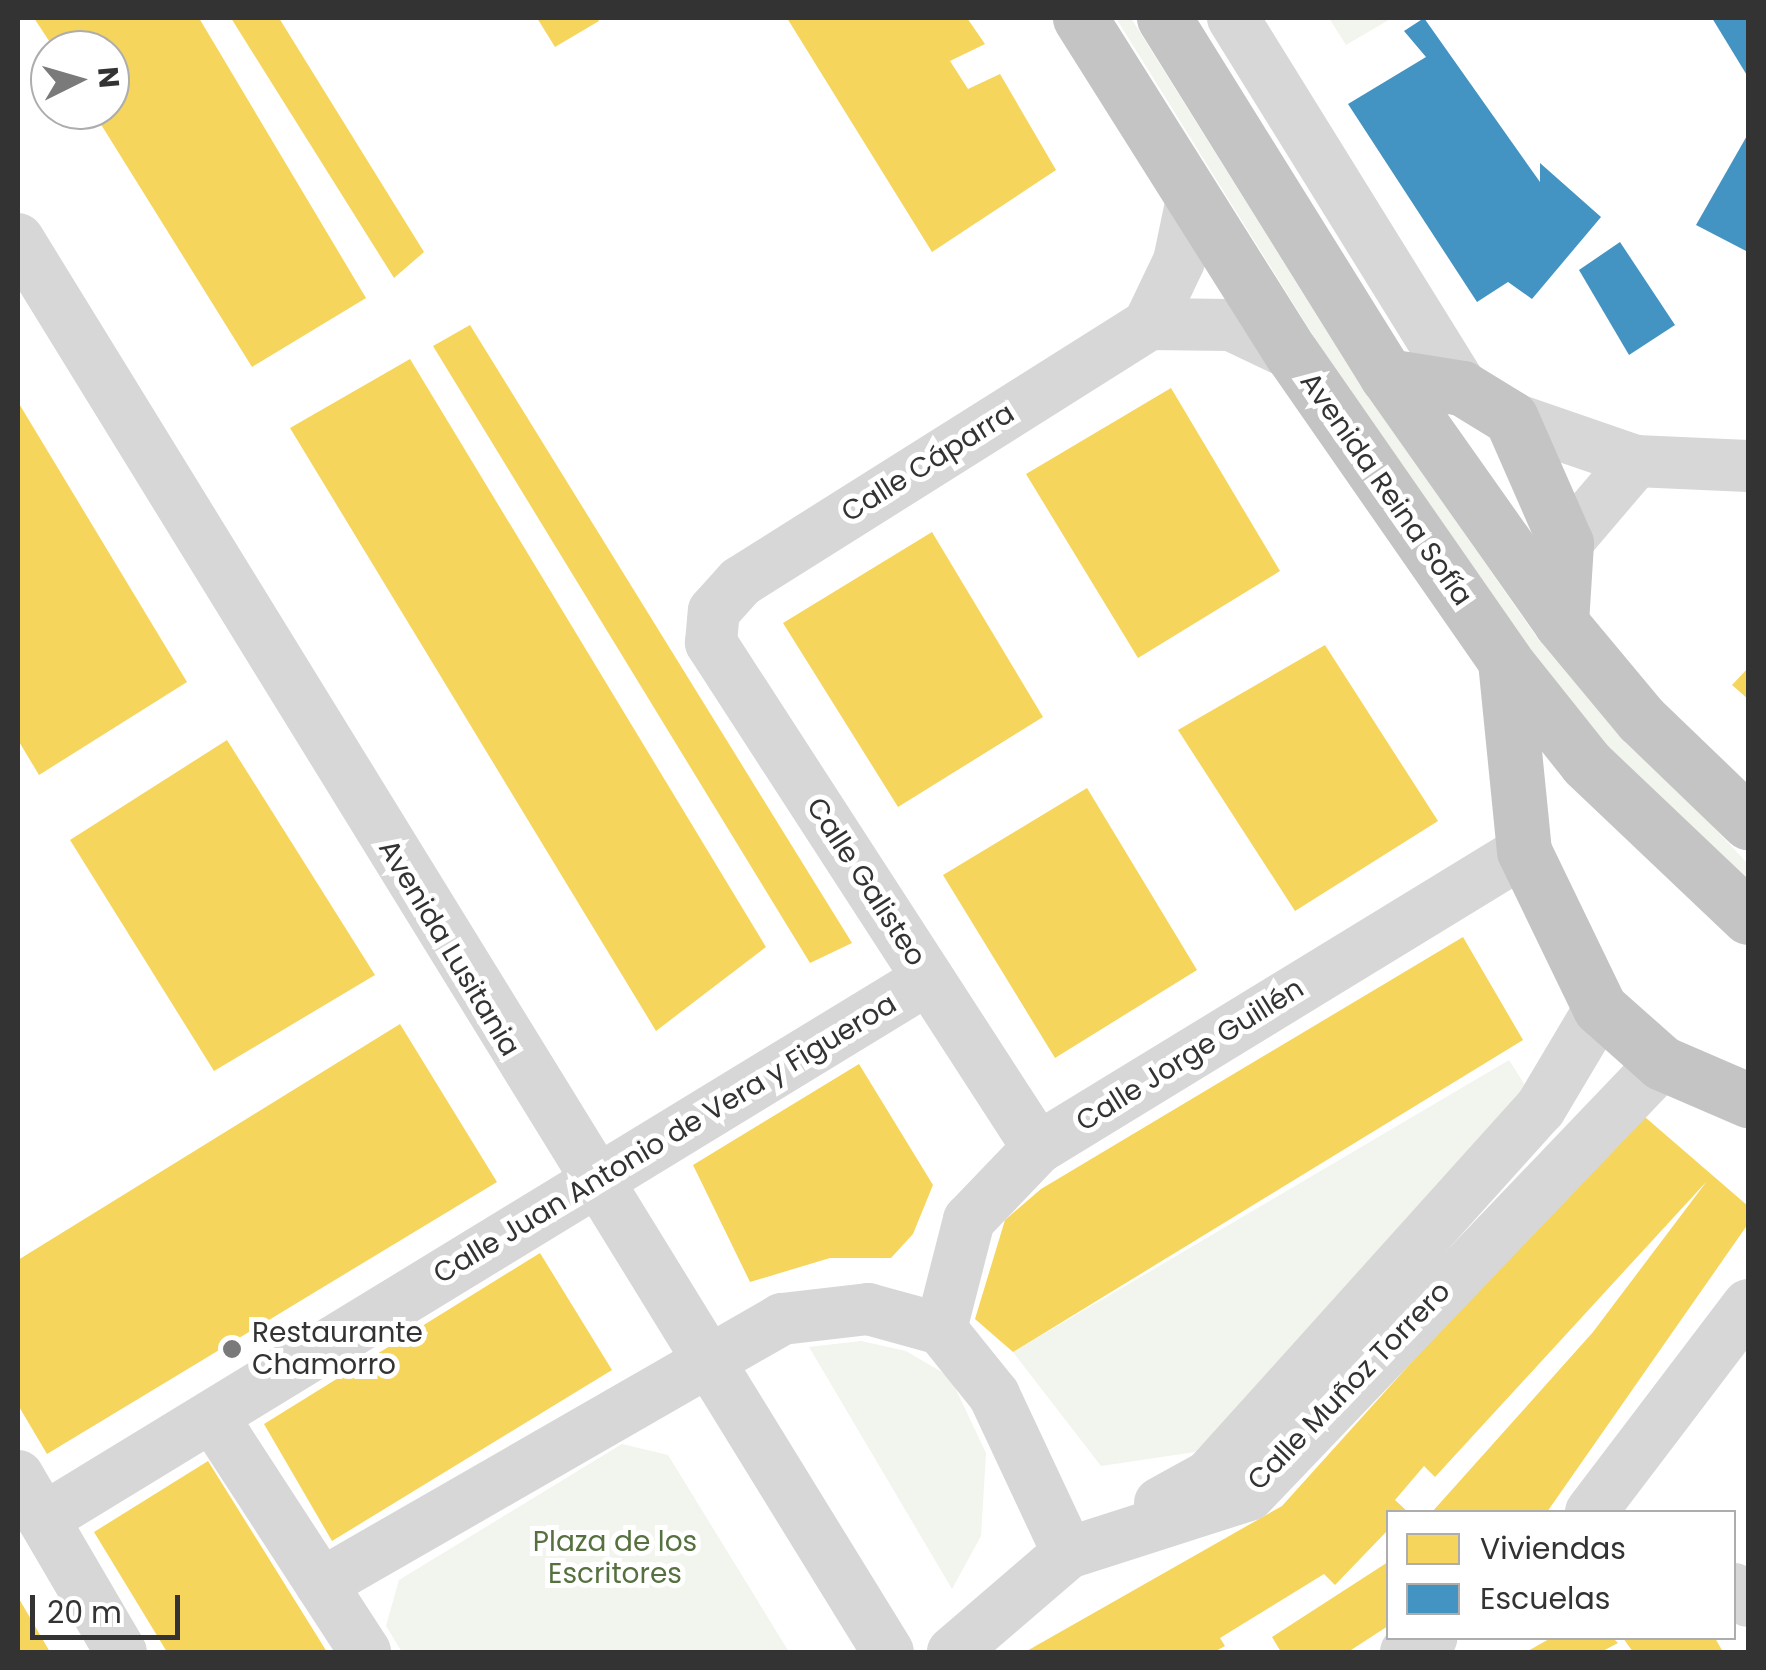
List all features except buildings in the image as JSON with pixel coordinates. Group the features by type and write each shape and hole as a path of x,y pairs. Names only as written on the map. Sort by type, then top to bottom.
{"highway":[{"name":"Avenida Reina Sofía","path":"1080,18 1292,354 1505,661 1586,763 1748,916"},
{"path":"1164,18 1387,376 1561,623 1641,719 1748,822"},
{"path":"1387,376 1462,388 1511,418 1566,544 1561,623"},
{"path":"1505,661 1524,850 1600,1008 1662,1063 1748,1100"}],"street":[{"path":"1233,18 1462,388"},
{"path":"1192,199 1179,261 1149,324 1231,325 1292,354"},
{"name":"Avenida Lusitania","path":"18,239 591,1182 709,1357 888,1652"},
{"name":"Calle Cáparra","path":"714,611 740,582 1149,324"},
{"path":"1511,418 1636,462 1748,466"},
{"path":"1566,544 1636,462"},
{"name":"Calle Galisteo","path":"714,611 711,643 1038,1148"},
{"name":"Calle Jorge Guillén","path":"941,1329 969,1220 1038,1148 1524,850"},
{"name":"Calle Juan Antonio de Vera y Figueroa","path":"30,1498 212,1416 928,979"},
{"name":"Calle Muñoz Torrero","path":"1068,1553 1210,1476 1557,1090 1600,1008"},
{"name":"Calle Muñoz Torrero","path":"1068,1553 1249,1495 1662,1063"},
{"path":"1610,1506 1748,1305"},
{"path":"321,1584 709,1357 782,1319 851,1311 941,1329 994,1395 1068,1553 953,1652"},
{"path":"212,1416 365,1652"},
{"path":"30,1498 121,1652"}],"green space":[{"path":"1116,18 1131,18 1354,375 1538,639 1748,864 1748,883 1608,746 1526,648 1342,382"},
{"path":"1329,18 1392,18 1346,45"},
{"path":"1509,1060 1540,1109 1195,1452 1101,1466 1013,1352"},
{"path":"861,1341 906,1351 950,1377 986,1453 981,1536 952,1589 809,1347"},
{"name":"Plaza de los Escritores","path":"622,1444 668,1455 789,1652 402,1652 386,1626 399,1580"}],"place":[{"name":"Restaurante Chamorro","path":"232,1349"}]}
